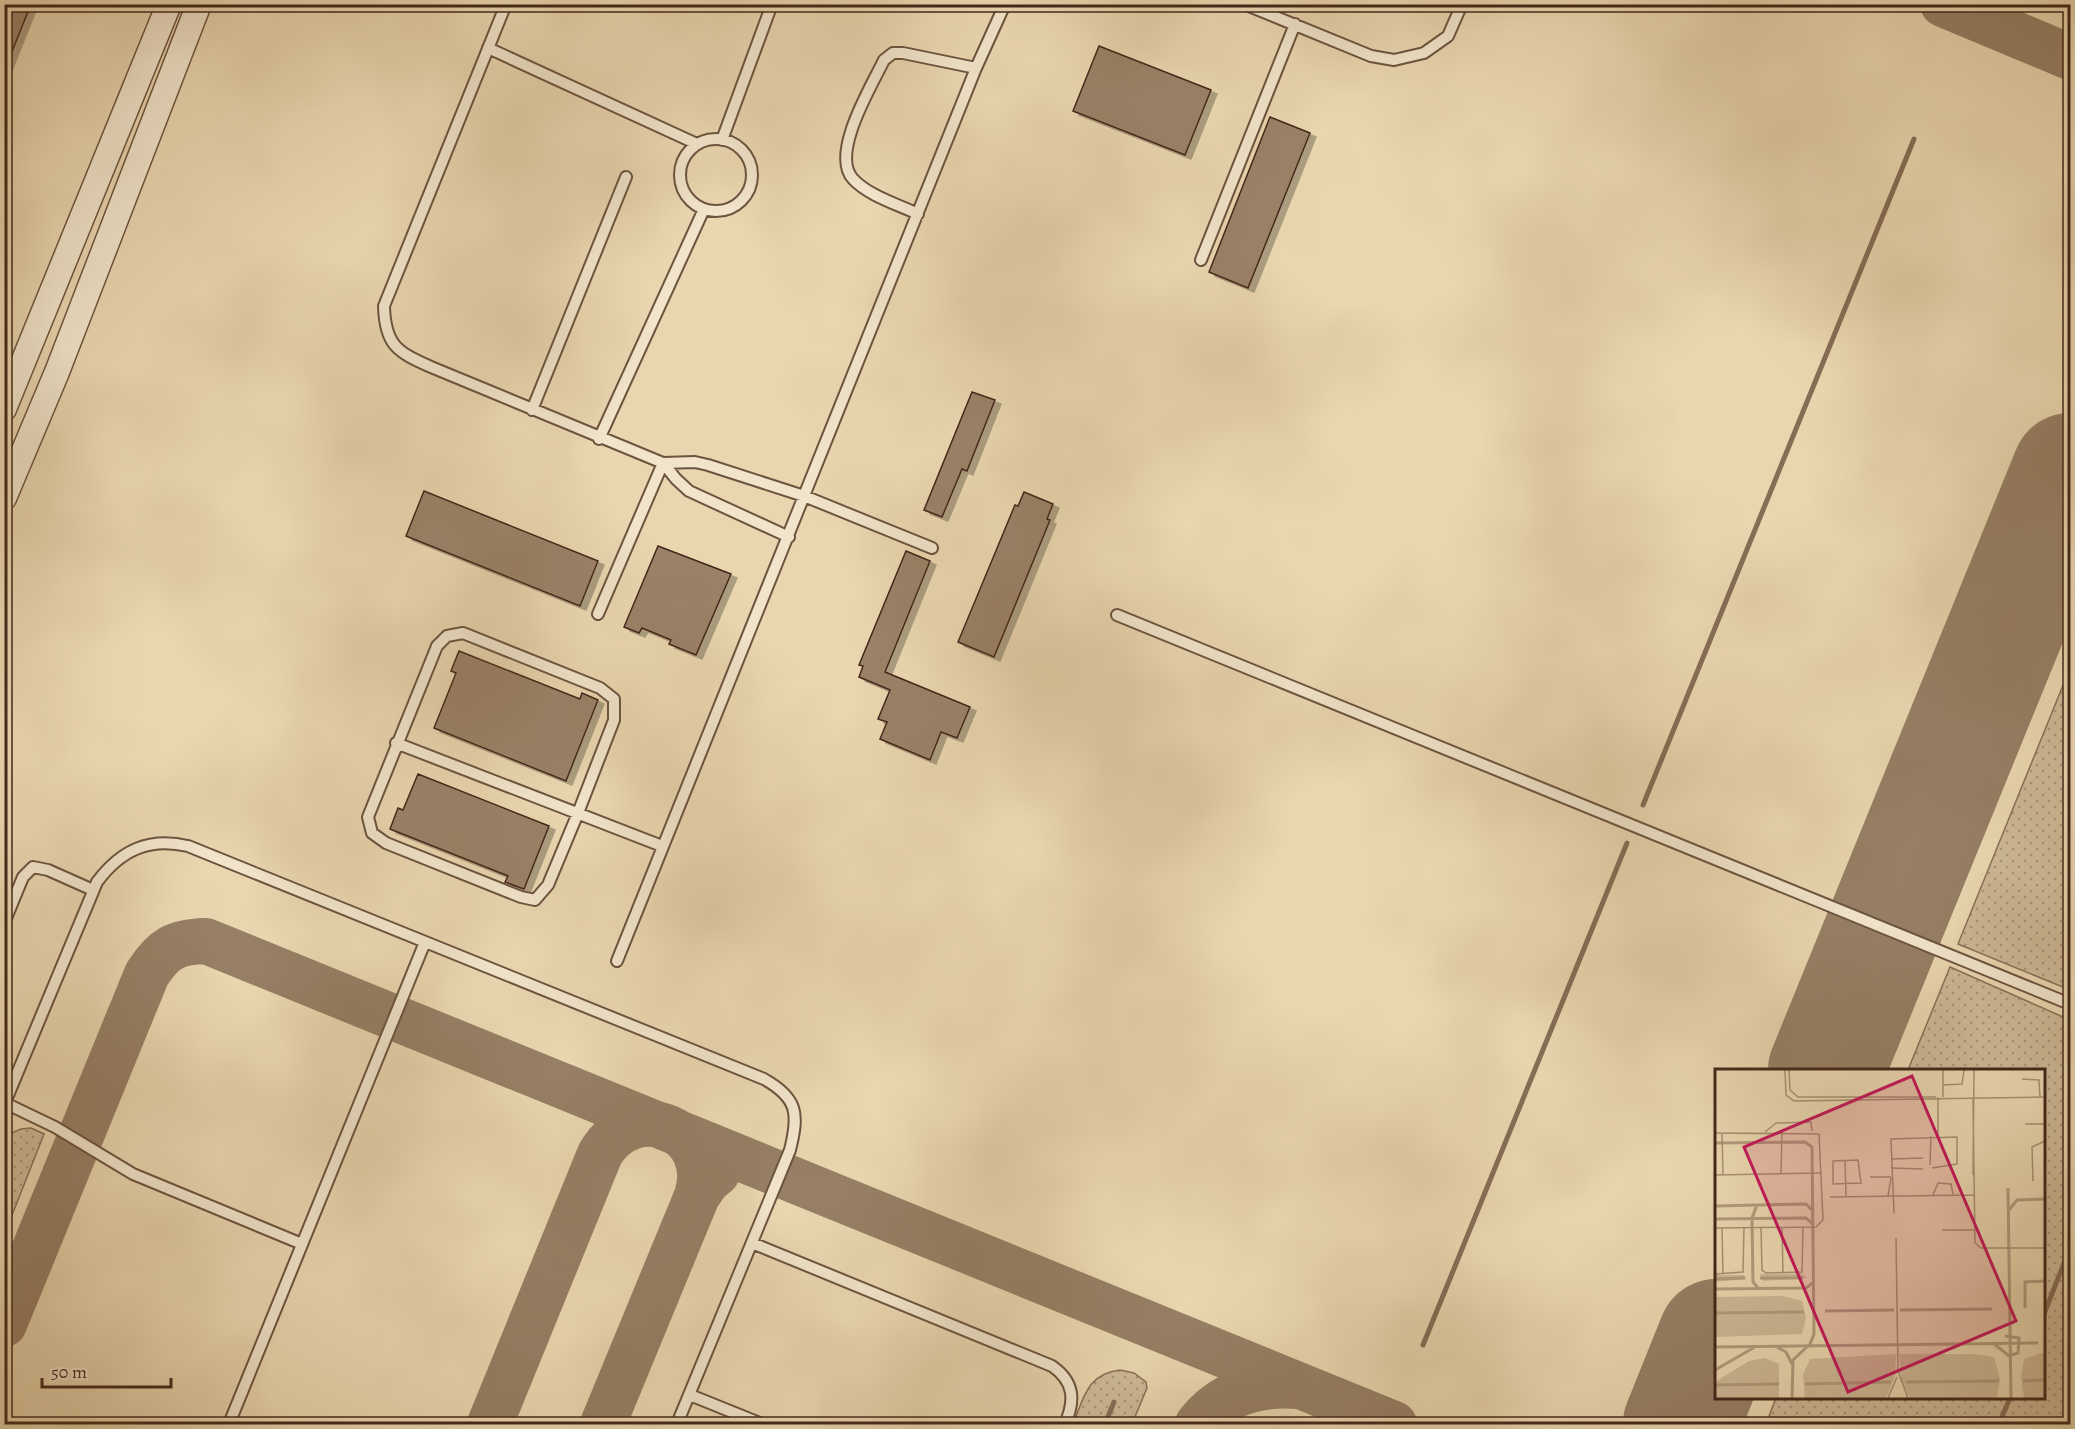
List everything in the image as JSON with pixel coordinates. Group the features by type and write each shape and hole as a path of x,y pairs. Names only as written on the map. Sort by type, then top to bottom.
{"street":[{"path":"4,410 169,4"},
{"path":"4,498 57,372 199,4"},
{"path":"25,358 57,372"}],"lane":[{"path":"506,4 384,306 384,326 392,345 407,357 599,439 663,463 695,462 708,465 804,496 932,548"},
{"path":"722,140 772,4"},
{"path":"617,961 976,68 1005,4"},
{"path":"1244,4 1371,56 1394,60 1424,53 1448,36 1462,4"},
{"path":"1201,260 1295,24"},
{"path":"488,48 698,144"},
{"path":"918,214 864,189 852,178 845,164 847,141 884,60 893,53 976,68"},
{"path":"711,140 722,140 734,144 747,159 752,177 748,190 741,201 730,208 717,211 704,209 692,202 684,192 680,178 682,165 688,153 698,144 711,140"},
{"path":"532,410 626,177"},
{"path":"599,439 704,209"},
{"path":"663,463 675,479 689,491 789,537"},
{"path":"598,614 663,463"},
{"path":"1118,615 2070,1004"},
{"path":"463,633 600,688 614,699 614,720 578,813 548,885 534,900 521,897 386,843 372,833 368,817 396,743 437,646 447,636 463,633"},
{"path":"396,743 662,846"},
{"path":"302,1244 134,1174 55,1127 5,1104 93,890 106,869 120,856 151,843 172,842 188,846 778,1087 789,1097 795,1110 795,1128 790,1150 677,1425"},
{"path":"4,923 23,877 33,867 48,870 93,890"},
{"path":"229,1425 425,942"},
{"path":"752,1243 1052,1366 1066,1380 1072,1395 1065,1425"},
{"path":"690,1395 762,1425"}],"shaded area":[{"path":"2070,668 2070,990 1958,944"},
{"path":"1950,967 2070,1020 2070,1424 1766,1424 1776,1399 2045,1399 2045,1069 1908,1069"},
{"path":"31,1128 44,1134 5,1233 5,1146 9,1134"},
{"path":"1120,1370 1134,1373 1146,1382 1147,1388 1132,1424 1073,1424 1088,1388 1100,1376"}],"building":[{"path":"4,4 31,4 5,69 4,69"},
{"path":"1099,46 1211,90 1185,155 1073,111"},
{"path":"1270,117 1310,133 1248,288 1209,272"},
{"path":"972,392 995,400 967,471 962,469 942,517 924,510"},
{"path":"424,491 598,561 580,606 406,536"},
{"path":"1024,492 1053,504 1047,519 1050,520 994,657 958,642 1015,505 1018,506"},
{"path":"658,546 731,574 696,655 669,644 671,640 642,628 639,633 624,627"},
{"path":"906,551 930,561 885,672 970,707 957,738 941,732 930,760 880,739 887,722 878,719 890,690 859,677 863,666 859,665"},
{"path":"459,651 580,699 582,693 598,700 566,781 434,728 456,673 451,671"},
{"path":"418,774 549,826 524,889 505,882 508,876 390,829 398,808 403,810"}],"waterway":[{"path":"1643,805 1914,139"},
{"path":"1423,1345 1627,843"},
{"path":"2045,1311 2070,1248"},
{"path":"1999,1424 2010,1399"},
{"path":"1105,1424 1114,1402"}],"taxiway":[{"path":"1943,4 2070,57"},
{"path":"4,1324 147,974 159,958 171,948 186,943 206,941 1394,1424"},
{"path":"490,1424 600,1154 615,1136 633,1126 651,1124 669,1128 684,1138 695,1153 700,1173 697,1196"},
{"path":"603,1424 697,1196 708,1180 717,1173"},
{"path":"1198,1424 1219,1404 1243,1392 1270,1386 1299,1386"}],"runway":[{"path":"1826,1069 2070,471"},
{"path":"1681,1424 1715,1339"}]}
